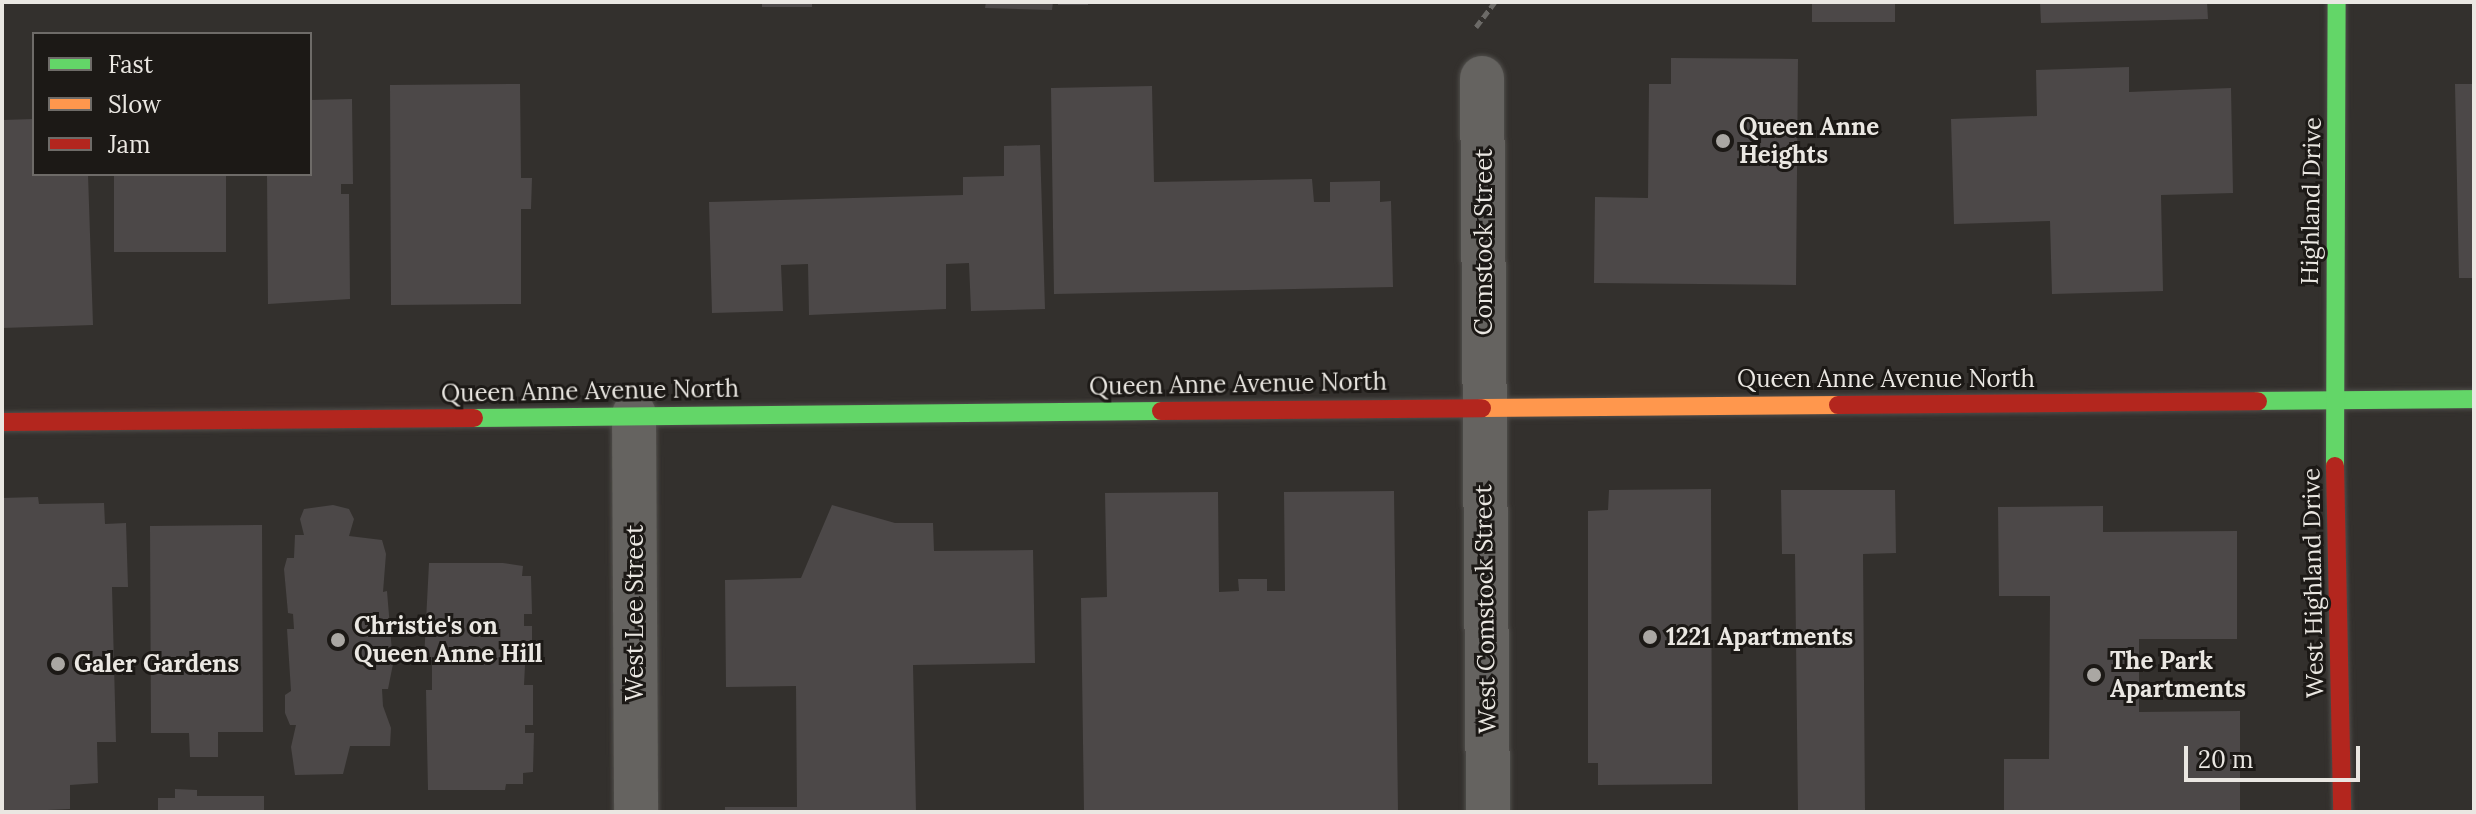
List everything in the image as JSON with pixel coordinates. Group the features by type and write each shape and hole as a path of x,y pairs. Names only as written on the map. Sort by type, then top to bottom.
{"main road":[{"name":"Highland Drive","path":"2334,400 2337,2"},
{"name":"Queen Anne Avenue North","path":"2,422 2474,399"},
{"name":"West Highland Drive","path":"2334,400 2342,812"}],"street":[{"name":"Comstock Street","path":"1482,78 1487,272 1482,406"},
{"name":"West Comstock Street","path":"1482,406 1488,812"},
{"name":"West Lee Street","path":"634,414 636,812"}],"building":[{"path":"762,2 812,2 812,7 762,7"},
{"path":"986,2 1053,2 1052,10 985,8"},
{"path":"1058,2 1088,2 1088,5 1058,5"},
{"path":"1812,2 1895,2 1895,22 1812,22"},
{"path":"2040,2 2207,2 2208,19 2041,23"},
{"name":"Queen Anne Heights","path":"1671,58 1798,59 1796,285 1594,283 1595,197 1648,198 1649,84 1671,84"},
{"path":"2129,67 2129,92 2231,88 2233,193 2161,195 2163,291 2052,294 2050,221 1954,224 1951,119 2037,116 2036,70"},
{"path":"520,84 521,178 532,178 531,209 521,209 521,304 391,305 390,85"},
{"path":"2455,84 2474,84 2474,278 2459,278"},
{"path":"1152,86 1154,182 1312,179 1314,202 1330,202 1330,182 1380,181 1380,202 1391,201 1393,287 1054,294 1051,88"},
{"path":"352,99 353,184 341,184 341,194 349,194 350,299 268,304 267,176 312,176 312,100"},
{"path":"32,119 32,176 88,176 93,325 2,328 2,120"},
{"path":"1040,145 1045,309 971,311 969,263 946,264 946,309 809,315 808,264 781,265 783,311 712,313 709,202 963,195 963,177 1004,176 1004,146"},
{"path":"114,176 226,176 226,252 114,252"},
{"name":"1221 Apartments","path":"1711,489 1712,784 1598,785 1598,763 1588,763 1588,511 1608,510 1609,490"},
{"path":"1781,490 1895,490 1896,553 1863,554 1865,811 1798,812 1795,554 1782,554"},
{"path":"1394,491 1398,812 1084,812 1081,598 1107,597 1105,493 1218,492 1219,592 1239,591 1238,579 1267,579 1267,591 1285,591 1284,492"},
{"name":"Galer Gardens","path":"38,497 39,504 104,503 105,524 126,523 128,587 112,587 116,742 97,742 98,783 70,785 70,809 2,812 2,498"},
{"name":"Christie's on Queen Anne Hill","path":"333,505 349,509 354,519 349,536 382,540 386,554 383,592 387,591 393,664 388,689 382,689 383,706 391,728 390,746 350,746 343,774 295,775 291,747 296,725 290,725 285,713 285,695 291,691 287,629 294,629 293,614 288,613 284,569 287,558 294,558 295,535 304,535 300,519 304,509"},
{"path":"832,505 895,523 933,523 934,551 1033,550 1035,663 913,665 916,812 725,812 725,807 797,807 796,686 726,687 725,580 801,578"},
{"name":"The Park Apartments","path":"2103,506 2103,532 2237,531 2237,639 2139,639 2139,712 2240,711 2240,812 2004,812 2004,759 2049,759 2050,596 1999,596 1998,507"},
{"path":"262,525 263,732 218,732 218,757 190,757 189,733 151,733 150,526"},
{"path":"429,563 503,563 523,566 522,576 531,576 532,614 524,614 524,626 532,626 532,665 525,665 524,685 533,685 533,725 525,725 525,733 534,733 533,772 523,773 523,784 506,784 505,790 428,790 426,690 432,690 432,660 424,660"},
{"path":"175,789 197,790 197,796 264,796 264,812 158,812 158,798 175,798"}],"traffic: fast":[{"path":"2335,466 2337,2"},
{"path":"2258,401 2474,399"},
{"path":"474,418 1161,411"}],"traffic: slow":[{"path":"1482,408 1838,405"}],"traffic: jam":[{"path":"1838,405 2258,401"},
{"path":"1161,411 1482,408"},
{"path":"2,422 474,418"},
{"path":"2335,466 2342,812"}],"place":[{"name":"Queen Anne Heights","path":"1723,141"},
{"name":"1221 Apartments","path":"1650,637"},
{"name":"Christie's on Queen Anne Hill","path":"338,640"},
{"name":"Galer Gardens","path":"58,664"},
{"name":"The Park Apartments","path":"2094,675"}]}
